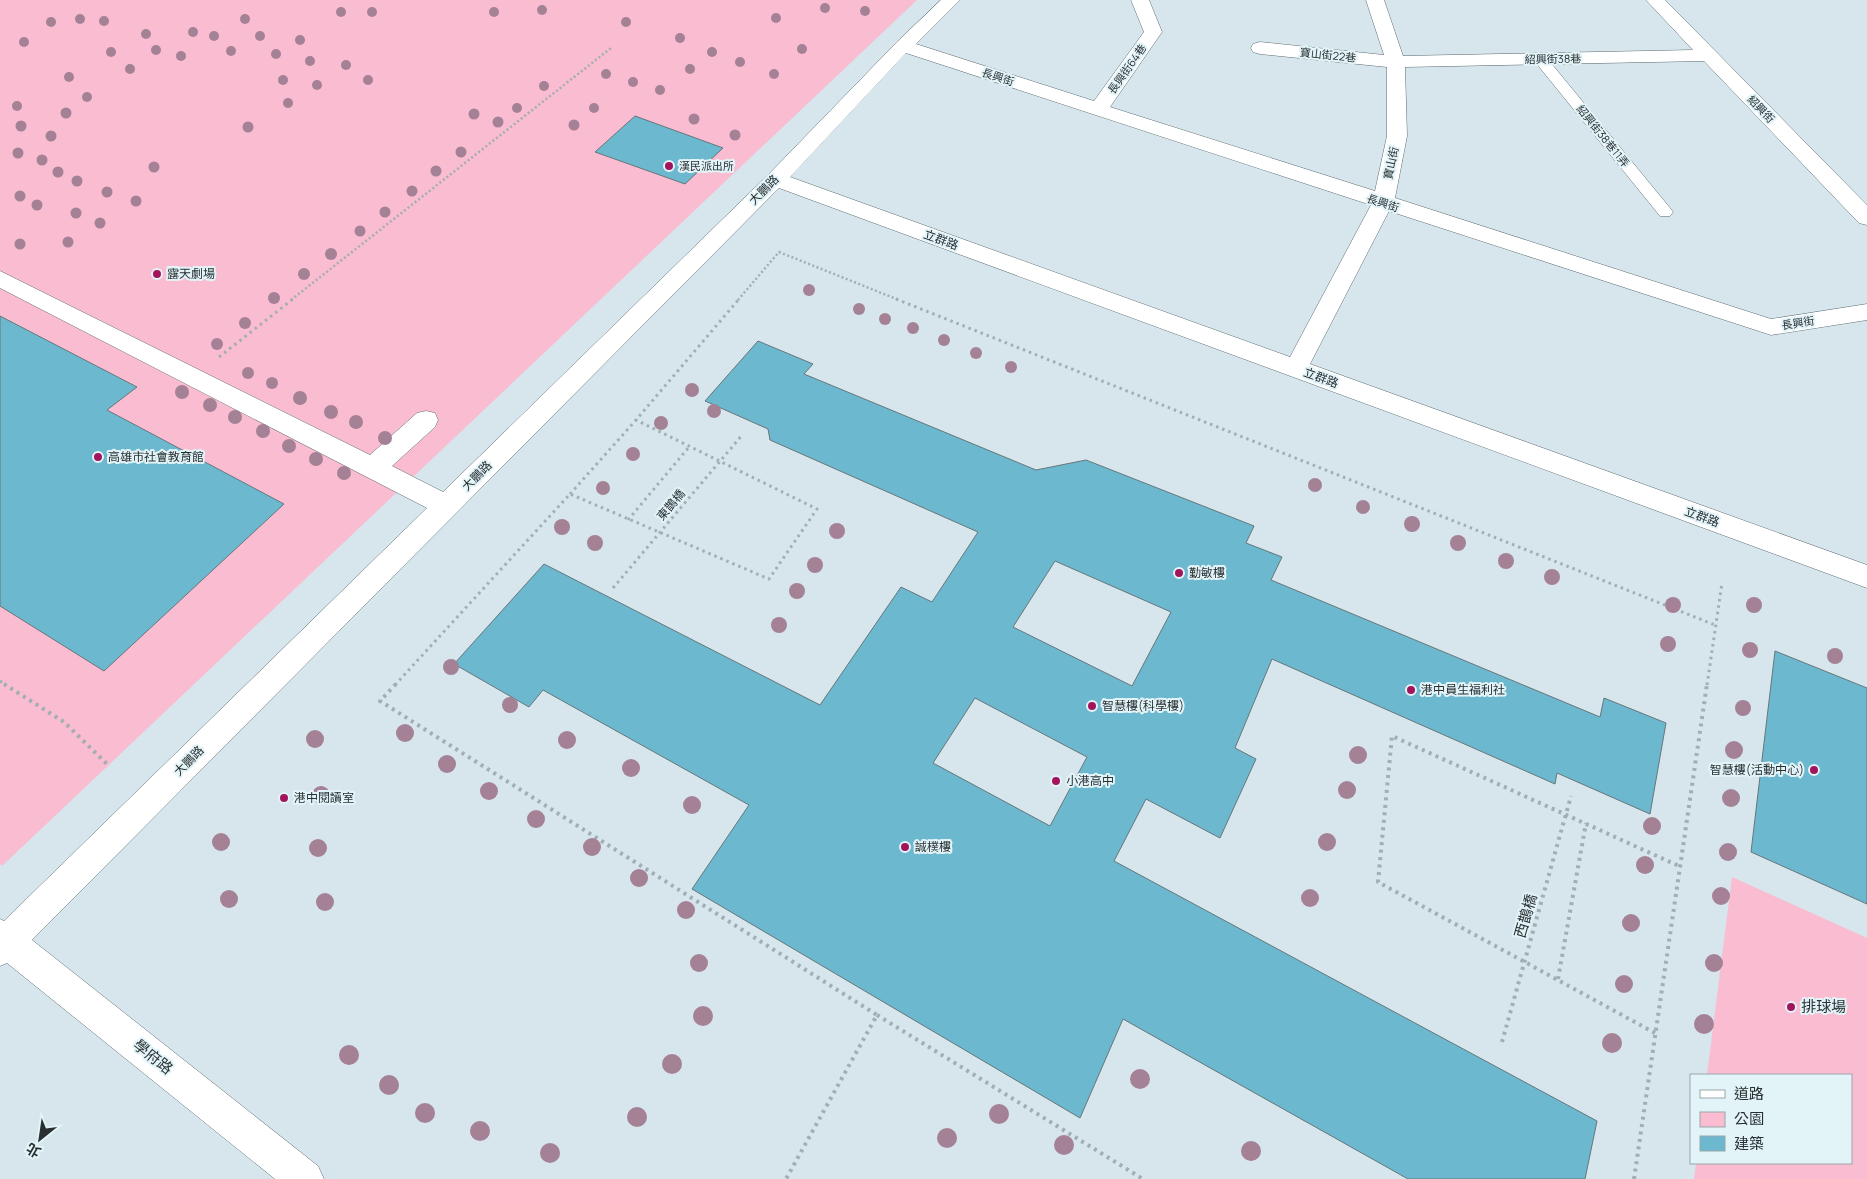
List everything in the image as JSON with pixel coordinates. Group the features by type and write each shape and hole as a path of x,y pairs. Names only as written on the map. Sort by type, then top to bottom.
{"street":[{"name":"大鵬路","path":"2,942 447,506 776,179 903,46 951,0"},
{"name":"長興街64巷","path":"1098,110 1153,32 1140,0"},
{"name":"寶山街","path":"1296,369 1383,203 1397,136 1396,62 1375,0"},
{"name":"紹興街","path":"1655,0 1867,218"},
{"name":"長興街","path":"903,46 1383,203 1771,327 1867,312"},
{"name":"寶山街22巷","path":"1260,48 1396,62"},
{"name":"紹興街38巷","path":"1396,62 1709,55"},
{"name":"立群路","path":"776,179 1867,577"},
{"path":"0,279 447,506"},
{"path":"373,468 426,420"},
{"name":"學府路","path":"2,942 305,1179"}],"lane":[{"name":"紹興街38巷11弄","path":"1541,60 1665,212"}],"path":[{"path":"193,377 611,48"},
{"path":"1143,1179 877,1015 380,701 636,420 779,252 1716,625"},
{"path":"570,494 769,579 817,510 636,420"},
{"name":"東鵲橋","path":"613,588 744,434"},
{"path":"628,520 689,447"},
{"path":"1634,1179 1722,583"},
{"path":"0,681 64,722 108,765"},
{"path":"1656,1033 1378,882 1392,736 1679,866"},
{"name":"西鵲橋","path":"1502,1042 1571,796"},
{"path":"1558,979 1586,823"},
{"path":"786,1179 877,1015"}],"green space":[{"path":"0,0 917,0 2,866 0,864"},
{"name":"排球場","path":"1732,877 1867,938 1867,1179 1694,1179 1696,1164 1852,1164 1852,1074 1707,1074"}],"building":[{"name":"漢民派出所","path":"635,116 723,148 685,184 595,152"},
{"name":"高雄市社會教育館","path":"0,316 137,387 107,410 284,504 104,671 0,606"},
{"path":"758,341 813,364 804,374 1036,470 1086,460 1254,526 1246,543 1282,557 1271,580 1600,717 1604,698 1666,723 1650,814 1557,773 1555,784 1272,659 1235,748 1256,759 1220,838 1146,799 1114,861 1597,1121 1585,1179 1408,1179 1123,1019 1080,1118 692,889 749,805 543,690 529,707 454,664 544,564 820,705 901,587 932,602 978,532 770,440 768,429 705,401","holes":["1055,561 1171,612 1132,686 1013,627","975,698 1087,757 1050,826 933,763"]},
{"name":"智慧樓(活動中心)","path":"1775,651 1867,688 1867,904 1751,852"}],"place":[{"name":"漢民派出所","path":"669,166"},
{"name":"露天劇場","path":"157,274"},
{"name":"高雄市社會教育館","path":"98,457"},
{"name":"勤敏樓","path":"1179,573"},
{"name":"港中員生福利社","path":"1411,690"},
{"name":"智慧樓(科學樓)","path":"1092,706"},
{"name":"智慧樓(活動中心)","path":"1814,770"},
{"name":"小港高中","path":"1056,781"},
{"name":"港中閱讀室","path":"284,798"},
{"name":"誠樸樓","path":"905,847"},
{"name":"排球場","path":"1791,1007"}]}
